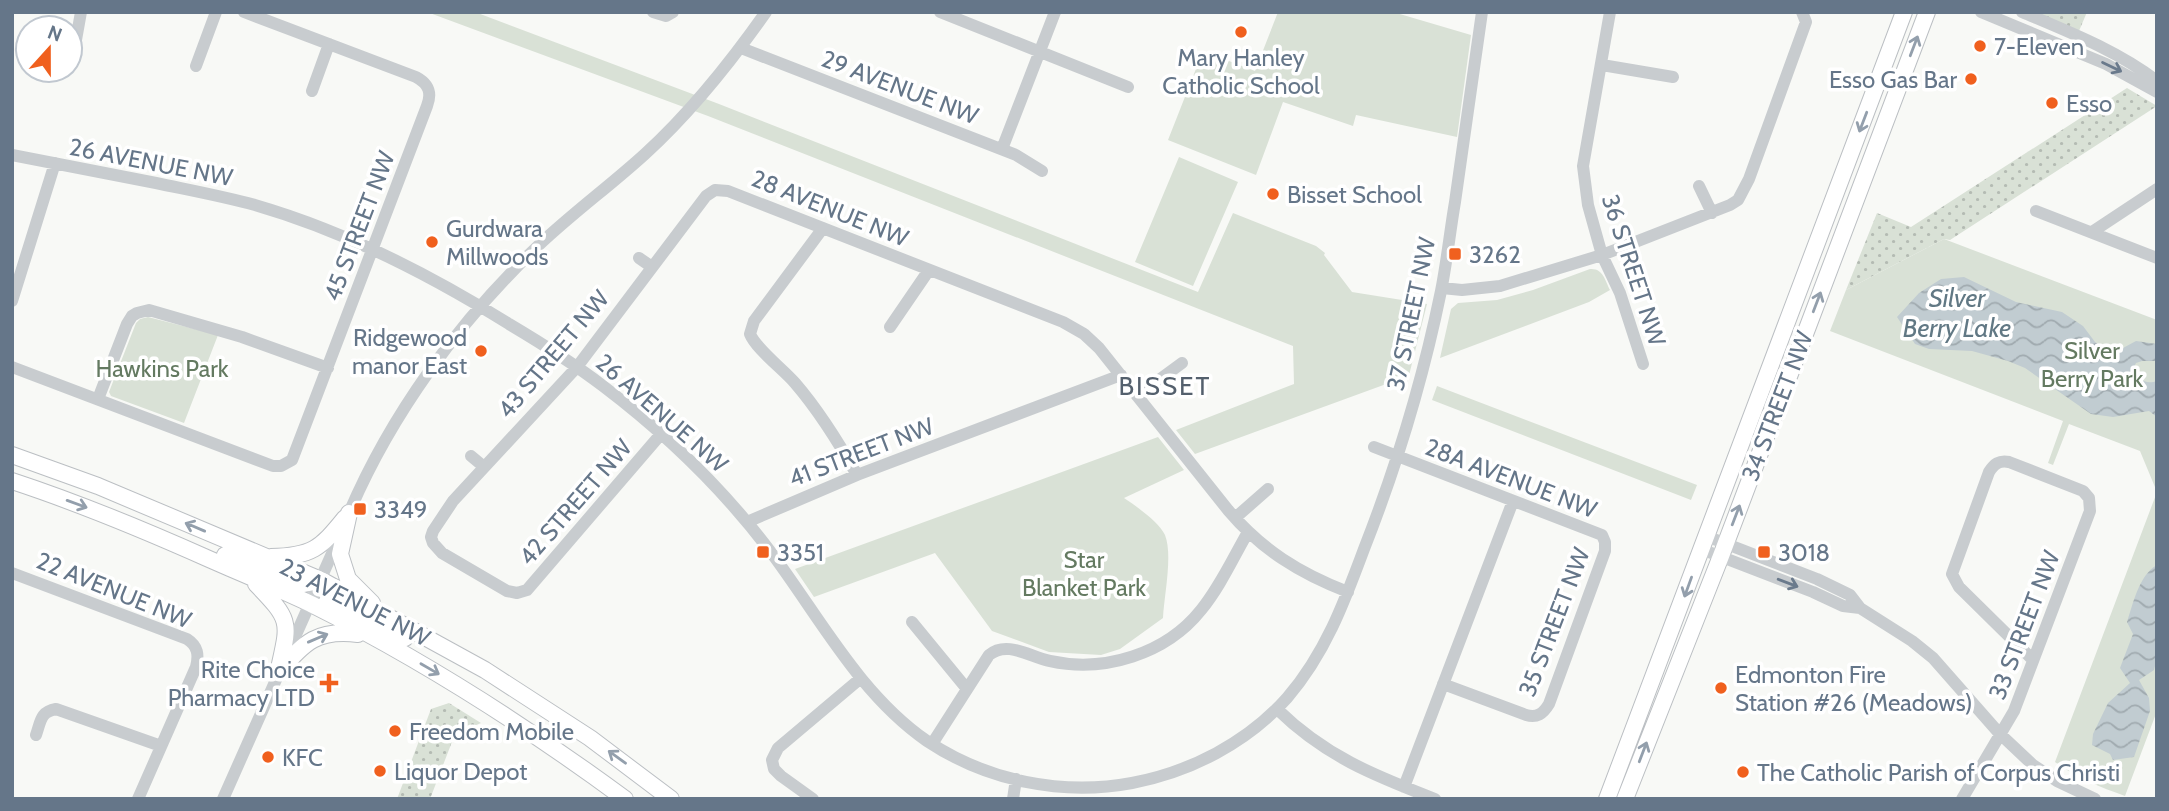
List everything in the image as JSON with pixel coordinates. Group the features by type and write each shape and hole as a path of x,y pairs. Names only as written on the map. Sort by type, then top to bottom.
{"main road":[{"name":"34 STREET NW","path":"1607,799 1904,12"},
{"name":"34 STREET NW","path":"1625,799 1723,550 1927,12"},
{"name":"23 AVENUE NW","path":"12,455 98,486 321,580 485,670 590,738 671,799"},
{"name":"23 AVENUE NW","path":"12,481 142,529 310,604 454,683 524,727 625,799"},
{"path":"258,554 269,557 301,555 316,549 329,538 349,513"},
{"path":"349,513 340,554 348,579 391,620"},
{"path":"142,529 202,546 295,583 321,580"},
{"path":"249,577 275,604 286,621 287,634 278,673"},
{"path":"310,604 330,603 428,649 485,670"},
{"path":"278,673 298,649 313,639 338,631 370,636"}],"street":[{"path":"196,66 216,12"},
{"path":"244,12 329,44 312,91"},
{"path":"653,12 663,16 671,14"},
{"path":"223,799 349,513 405,410 443,353 481,307 549,235 646,153 691,106 741,48 766,12"},
{"path":"940,12 1128,87"},
{"path":"1002,149 1055,12"},
{"name":"37 STREET NW","path":"1198,763 1236,741 1276,709 1299,683 1322,649 1348,592 1398,457 1420,383 1442,288 1482,12"},
{"name":"36 STREET NW","path":"1611,12 1583,166 1588,205 1602,255 1620,293 1643,364"},
{"path":"1981,12 2106,64 2157,92"},
{"path":"2022,12 2116,54 2157,81"},
{"path":"1442,288 1462,290 1500,286 1602,255 1732,204 1743,192 1806,22 1803,13"},
{"name":"45 STREET NW","path":"98,399 273,466 285,465 294,457 329,377 373,249 429,102 429,88 416,77 329,44"},
{"name":"29 AVENUE NW","path":"741,48 1020,156 1042,171"},
{"path":"1602,65 1673,77"},
{"name":"26 AVENUE NW","path":"12,155 206,193 307,222 373,249 424,274 577,367 661,434 703,474 747,522 861,678 899,719 932,744 977,767 1016,779 1060,787 1119,785 1160,777 1198,763"},
{"path":"12,301 55,163"},
{"path":"1699,186 1712,212"},
{"path":"2092,232 2157,189"},
{"name":"28 AVENUE NW","path":"715,190 728,191 1072,325 1091,340 1121,375 1248,532 1279,558 1303,573 1348,592"},
{"name":"43 STREET NW","path":"433,543 433,531 445,511 483,466 577,367 706,196 715,190"},
{"path":"2036,211 2157,258"},
{"path":"823,228 754,321 750,334 755,344 818,410 857,475"},
{"path":"639,258 652,267"},
{"name":"28 AVENUE NW","path":"890,327 929,270"},
{"path":"12,367 98,399 127,324 132,316 149,310 225,331 329,377"},
{"path":"1137,396 1182,363"},
{"name":"41 STREET NW","path":"747,522 990,418 1121,375"},
{"name":"42 STREET NW","path":"433,543 442,553 507,591 517,593 527,590 661,434"},
{"path":"1374,447 1398,457"},
{"path":"471,456 483,466"},
{"name":"28A AVENUE NW","path":"1398,457 1602,535 1605,542"},
{"name":"33 STREET NW","path":"1962,799 2014,711 2090,511 2089,498 2077,488 2009,461 1997,463 1989,472 1958,554 1953,570 1954,579 2033,660"},
{"path":"1234,518 1268,489"},
{"path":"1404,787 1513,501"},
{"path":"932,744 989,655 998,649 1012,649 1049,661 1077,665 1121,660 1155,647 1184,627 1201,611 1248,532"},
{"name":"35 STREET NW","path":"1443,684 1526,715 1539,715 1549,704 1605,551 1605,542"},
{"path":"1704,543 1843,606 1860,608 1912,641 1933,658 2020,753 2045,773 2095,799"},
{"name":"22 AVENUE NW","path":"12,572 187,639 197,650 197,667 161,747"},
{"path":"912,622 967,689"},
{"path":"813,799 781,776 772,760 778,748 861,678"},
{"path":"36,735 43,714 56,709 161,747 138,799"},
{"path":"1276,709 1338,757 1436,799"},
{"path":"1013,799 1016,779"},
{"path":"1119,785 1121,799"}],"green space":[{"path":"427,12 475,12 719,104 1198,292 1233,213 1316,246 1325,253 1352,292 1427,304 1405,391 1389,383 1195,454 1176,430 1294,384 1293,346 708,116"},
{"path":"1278,12 1393,12 1471,35 1457,137 1356,115 1353,126 1283,102 1256,175 1168,140 1203,51 1255,71"},
{"path":"2035,12 2087,12 2079,31"},
{"path":"2127,88 2157,106 1950,240 1944,239 1846,290 1877,213 1911,227"},
{"path":"1179,157 1238,182 1193,286 1135,262"},
{"name":"Silver Berry Park","path":"1944,239 2157,320 2157,492 2140,451 2069,424 2053,465 2048,463 2063,421 1830,331 1846,290"},
{"path":"1590,269 1601,273 1610,290 1589,302 1440,358 1451,309 1458,303 1497,300"},
{"name":"Hawkins Park","path":"148,317 218,335 184,423 111,396 109,392 136,323"},
{"path":"1437,386 1697,485 1691,500 1432,400"},
{"name":"Star Blanket Park","path":"1158,437 1184,470 1124,498 1153,520 1165,535 1168,564 1163,618 1120,649 1101,655 1049,652 992,631 935,553 814,597 795,569"},
{"path":"2157,492 2157,711 2125,796 2089,782 2055,762"},
{"path":"449,703 481,723 455,734 430,799 397,799 431,709"}],"water":[{"name":"Silver Berry Lake","path":"1964,277 2016,302 2062,312 2083,326 2104,349 2123,348 2136,341 2157,344 2157,361 2136,363 2133,369 2142,380 2157,381 2157,417 2149,411 2113,417 2091,414 2025,368 2008,361 1972,351 1929,349 1915,344 1897,317 1919,293 1941,279"},
{"path":"2157,565 2157,658 2154,670 2139,680 2149,698 2150,711 2134,757 2113,760 2110,754 2092,745 2093,734 2108,703 2130,683 2120,668 2133,634 2127,622 2141,583"}],"place":[{"name":"Mary Hanley Catholic School","path":"1241,32"},
{"name":"7-Eleven","path":"1980,46"},
{"name":"Esso Gas Bar","path":"1971,79"},
{"name":"Esso","path":"2052,103"},
{"name":"Bisset School","path":"1273,194"},
{"name":"Gurdwara Millwoods","path":"432,242"},
{"name":"3262","path":"1455,254"},
{"name":"Ridgewood manor East","path":"481,351"},
{"name":"3349","path":"360,509"},
{"name":"3351","path":"763,552"},
{"name":"3018","path":"1764,552"},
{"name":"Rite Choice Pharmacy LTD","path":"329,683"},
{"name":"Edmonton Fire Station #26 (Meadows)","path":"1721,688"},
{"name":"Freedom Mobile","path":"395,731"},
{"name":"KFC","path":"268,757"},
{"name":"Liquor Depot","path":"380,771"},
{"name":"The Catholic Parish of Corpus Christi","path":"1743,772"}],"district":[{"name":"BISSET","path":"1165,386"}]}
